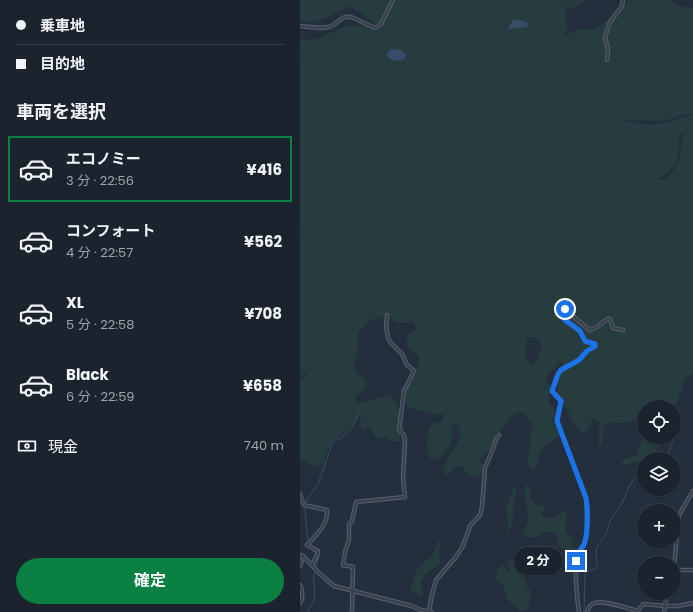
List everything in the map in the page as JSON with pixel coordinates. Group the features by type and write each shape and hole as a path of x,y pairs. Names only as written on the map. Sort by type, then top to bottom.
{"street":[{"path":"300,26 327,28 347,16 375,28 381,24 393,0"},
{"path":"607,60 608,48 605,39 606,34 610,22 622,6 623,0"},
{"path":"579,612 577,600 576,561 577,553 585,542 587,507 586,498 557,421 561,401 552,391 561,370 579,360 587,351 595,346 595,344 585,341 580,331 565,320 561,314 561,311 565,309 573,318 590,330 597,327 607,319 610,319 613,328 623,330"},
{"path":"352,612 353,567 343,565 349,540 349,524 352,521 356,502 406,497 403,477 405,440 404,435 399,430 404,392 414,371 407,365 402,354 388,338 386,326 387,316"},
{"path":"301,556 330,583 352,591 412,606 421,610 431,611 432,595 436,580 455,558 463,546 470,526 480,515 485,468 499,435"},
{"path":"675,556 679,515 693,491"},
{"path":"300,494 304,505 327,510 327,519 323,527 308,545 318,551 312,565"},
{"path":"300,566 301,556"},
{"path":"681,570 693,570"},
{"path":"300,586 302,593 302,601 300,603"},
{"path":"664,612 666,600"},
{"path":"587,612 590,606 598,602 638,611 643,604 678,606 693,603"}],"green space":[{"path":"300,0 407,0 406,2 409,0 586,0 573,8 562,7 565,10 567,30 564,35 582,29 593,30 622,10 628,0 670,0 678,6 693,8 693,373 685,379 678,400 637,400 637,418 630,422 609,423 604,427 603,441 599,450 599,423 593,418 586,433 581,431 569,418 569,412 559,400 557,375 558,371 563,365 561,361 557,363 554,369 548,373 546,378 552,390 548,397 550,405 557,410 557,417 552,420 552,424 563,431 540,453 538,466 531,470 528,462 528,454 531,446 529,439 533,424 523,412 515,413 497,433 491,449 479,460 485,466 482,474 474,477 467,474 463,467 456,465 449,474 444,475 446,462 456,446 460,434 459,426 451,423 452,441 446,452 436,460 430,459 427,445 428,432 433,423 441,422 444,415 420,411 406,406 405,399 408,387 417,372 419,360 417,354 408,346 406,340 410,333 417,329 413,322 398,323 383,316 369,321 358,333 354,366 357,373 364,378 368,385 356,397 359,404 387,395 391,397 397,405 404,428 399,441 388,441 385,437 379,439 374,435 372,428 366,427 363,430 360,425 361,415 349,429 337,437 332,443 326,454 324,463 317,467 300,459 300,382 309,371 303,374 300,378 300,233 302,231 300,232 300,57 308,55 300,56 300,38 307,40 319,38 344,27 356,26 373,28 377,25 350,6 323,19 313,22 300,21","holes":["684,114 692,114 656,124 641,124 623,120 657,121 667,120","690,127 685,133 682,141 680,156 673,171 665,178 656,180 673,167 678,157 679,136","531,337 539,339 542,344 536,363 532,366 527,360 525,353 527,338"]},
{"path":"640,444 659,444 656,452 638,452"},
{"path":"637,455 637,461 624,466 621,461"},
{"path":"515,484 516,495 512,526 507,534 508,522 506,507"},
{"path":"528,484 534,504 544,507 546,510 540,514 544,518 554,518 567,509 565,533 574,536 571,543 576,549 572,555 560,547 554,533 546,532 538,537 526,537 523,531 528,522 528,514 524,492"},
{"path":"438,541 441,543 439,549 440,563 423,578 420,586 423,591 421,596 410,592 416,571 432,556"},
{"path":"510,557 523,572 526,585 531,592 528,609 522,612 507,599 503,584 496,579 497,571 502,564 507,572 510,569 507,563"}],"water":[{"path":"513,20 521,20 528,23 527,27 509,29 508,28"},
{"path":"393,49 401,50 406,54 406,57 403,60 395,61 389,58 387,54"}],"waterway":[{"path":"308,543 305,512 307,500 318,484 332,444 348,432 353,426 359,411"},
{"path":"669,452 672,444"},
{"path":"584,612 585,574 587,571 596,569 596,548 605,536 610,521 622,503 630,485 637,476"},
{"path":"311,549 319,556 316,567"},
{"path":"307,612 314,600 315,595 315,570"}],"route":[{"path":"565,309 561,311 563,318 580,331 585,341 595,344 595,346 587,351 579,360 561,370 552,391 561,401 557,421 586,498 587,507 585,542 577,553 576,561"}]}
